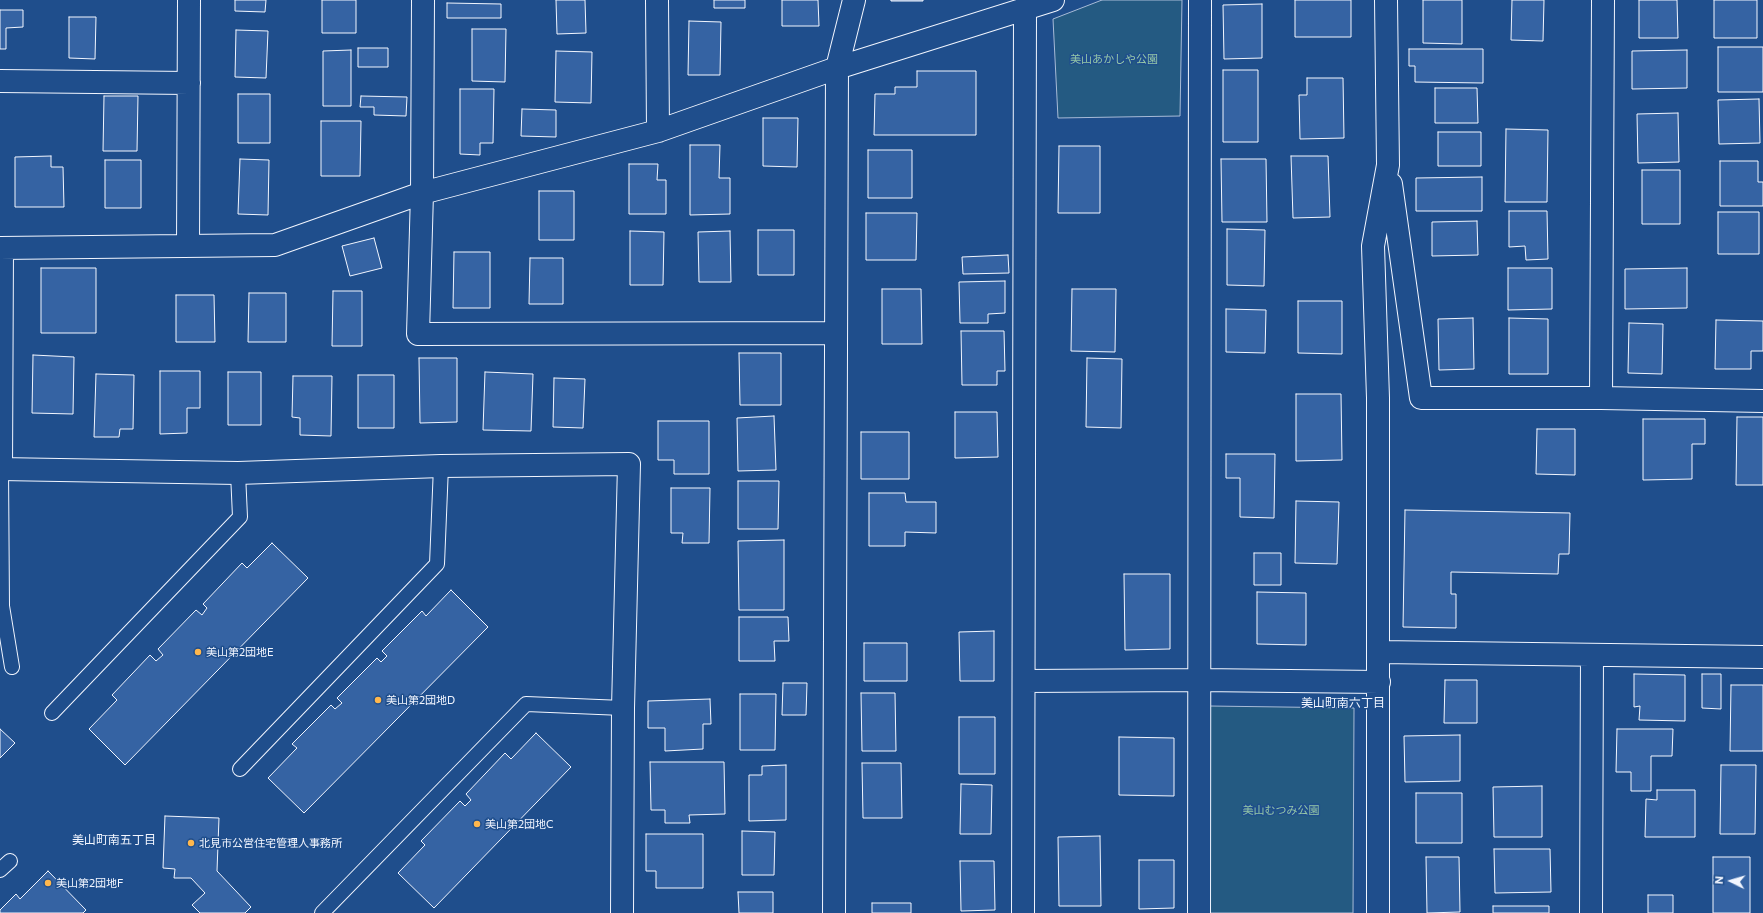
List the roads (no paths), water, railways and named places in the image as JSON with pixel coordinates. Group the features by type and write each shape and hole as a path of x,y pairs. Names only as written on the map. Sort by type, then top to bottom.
{"street":[{"path":"188,246 189,0"},
{"path":"423,0 422,193 418,334 836,334"},
{"path":"658,0 658,131"},
{"path":"834,913 838,68 854,0"},
{"path":"622,913 623,708 630,464 441,466 238,473 1,469 1,248 275,245 422,193 658,131 838,68 1053,0"},
{"path":"1198,913 1200,0"},
{"path":"1386,0 1388,165 1421,398 1601,398 1763,401"},
{"path":"1601,398 1603,0"},
{"path":"1023,913 1025,10"},
{"path":"0,81 189,83"},
{"path":"1378,913 1378,398 1373,246 1388,165"},
{"path":"1379,652 1763,657"},
{"path":"1591,913 1592,655"},
{"path":"1024,681 1198,680 1379,682"}],"lane":[{"path":"240,769 437,564 441,466"},
{"path":"1,469 2,606 12,667"},
{"path":"52,713 240,517 238,473"},
{"path":"322,913 526,704 623,708"},
{"path":"0,870 10,860"}],"place":[{"name":"美山第2団地E","path":"198,652"},
{"name":"美山第2団地D","path":"378,700"},
{"name":"美山第2団地C","path":"477,824"},
{"name":"北見市公営住宅管理人事務所","path":"191,843"},
{"name":"美山第2団地F","path":"48,883"}],"district":[{"name":"美山町南六丁目","path":"1343,703"},
{"name":"美山町南五丁目","path":"114,840"}],"park label":[{"name":"美山あかしや公園","path":"1114,59"},
{"name":"美山むつみ公園","path":"1281,810"}]}
